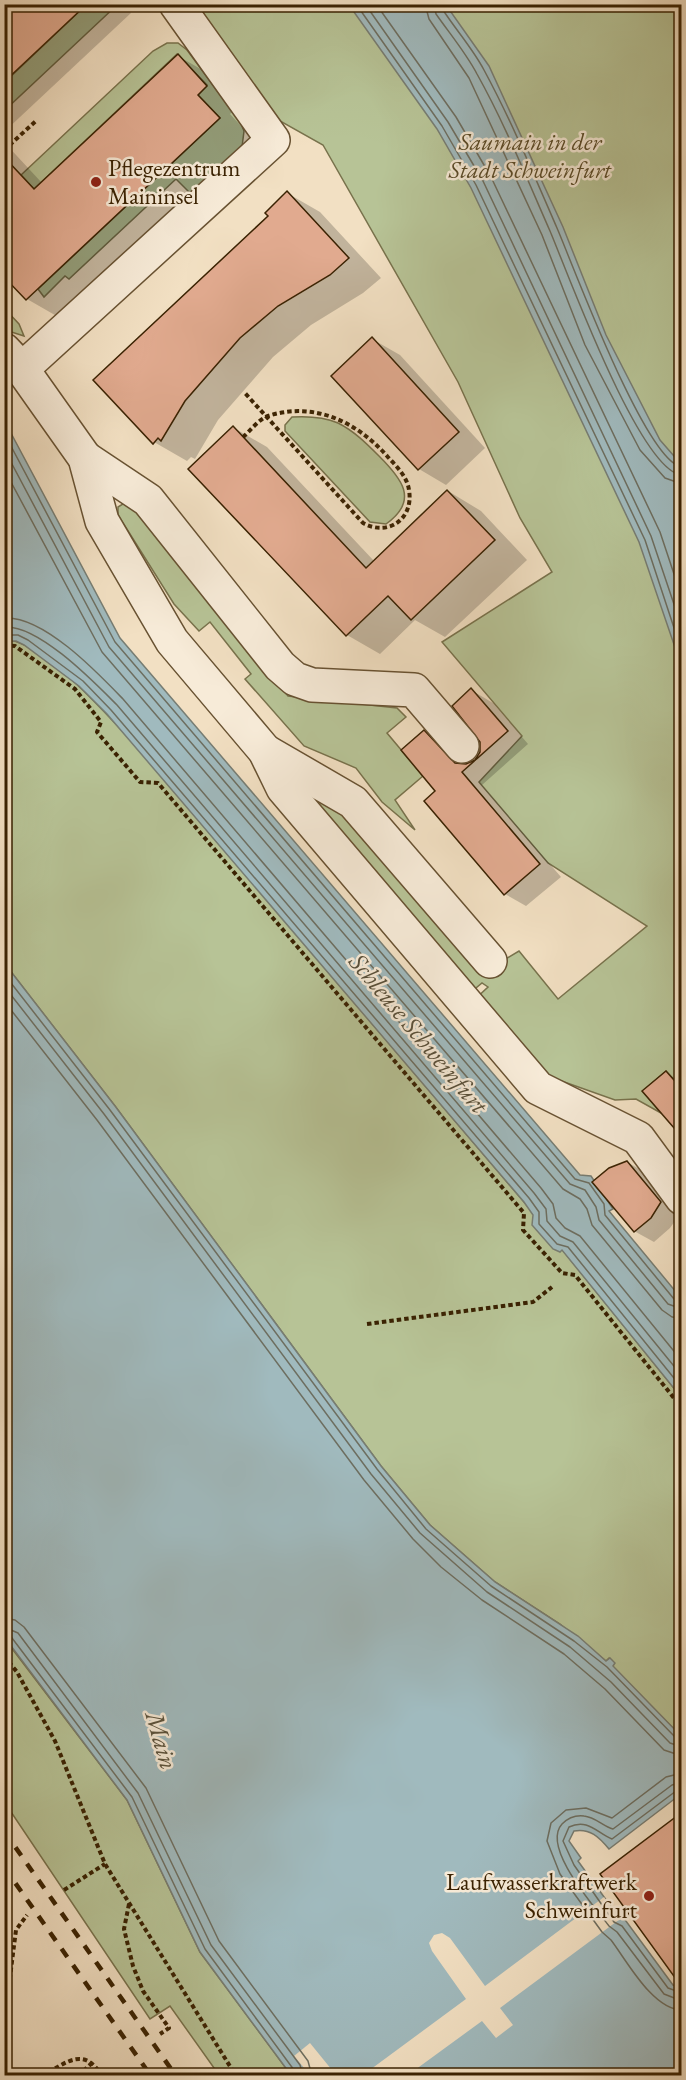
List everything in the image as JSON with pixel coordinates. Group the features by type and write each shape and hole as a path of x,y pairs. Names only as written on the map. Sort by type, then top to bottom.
{"street":[{"path":"176,4 273,140 13,360 85,458 148,500 280,666 295,679 312,685 414,690 462,746"},
{"path":"85,458 102,521 166,632 265,751 283,788 538,1088 638,1138 681,1198"},
{"path":"265,751 353,802 490,961"}],"path":[{"path":"4,150 36,121"},
{"path":"243,437 266,416 315,412 336,417 366,434 405,477 410,490 409,504 404,516 393,526 382,530 363,523 266,416 244,392"},
{"path":"4,645 15,646 75,689 101,722 97,732 140,782 158,783 524,1213 523,1230 562,1273 575,1275 681,1408"},
{"path":"367,1324 533,1302 552,1287"},
{"path":"4,1656 17,1672 55,1741 105,1864 236,2076"},
{"path":"64,1890 105,1864"},
{"path":"129,1903 124,1929 143,1991 169,2028 160,2034"},
{"path":"4,2024 16,1930 27,1915"},
{"path":"677,1971 681,1967"},
{"path":"42,2076 72,2060 84,2058 94,2062 102,2076"},
{"path":"78,2076 94,2062"}],"green space":[{"path":"87,4 117,5 5,110 5,82"},
{"name":"Saumain in der Stadt Schweinfurt","path":"191,5 681,5 682,1088 666,1071 643,1091 661,1113 636,1099 615,1100 553,1078 531,1065 474,1000 488,987 482,983 470,993 292,782 351,813 494,966 519,951 558,999 647,926 548,863 479,782 522,736 442,642 552,572 520,518 458,382 323,145 280,121"},
{"path":"167,43 178,43 187,50 240,121 244,131 242,147 192,195 176,179 69,279 65,276 44,297 38,289 220,118 198,95 207,85 177,54 34,189 21,175 153,51"},
{"path":"4,308 19,324 24,336 5,330"},
{"path":"292,417 316,417 338,423 369,446 387,464 404,489 405,498 396,515 386,524 370,522 285,431 285,425"},
{"path":"126,502 136,507 288,696 397,708 406,717 387,733 423,776 395,800 415,830 382,802 356,768 304,746 245,679 251,674 210,622 199,631 174,604 118,515 118,507"},
{"path":"9,640 25,645 61,670 99,706 142,753 524,1202 681,1397 681,1736 612,1666 609,1658 606,1661 560,1624 495,1582 430,1525 381,1466 115,1106 5,964 4,641"},
{"path":"4,1638 127,1800 200,1952 291,2075 219,2075 170,2006 150,2019 5,1803"}],"water":[{"path":"349,5 446,5 489,66 563,227 606,335 660,440 681,464 681,665 639,542 471,188 437,129"},
{"name":"Schleuse Schweinfurt","path":"4,420 120,638 580,1175 591,1176 613,1209 609,1211 681,1298 681,1397 562,1250 560,1252 553,1249 532,1225 533,1215 524,1202 107,714 79,686 24,645 16,641 5,641"},
{"name":"Main","path":"5,964 115,1106 381,1466 430,1525 495,1582 578,1636 606,1661 610,1658 615,1663 613,1666 681,1736 681,1794 609,1849 598,1837 580,1830 574,1831 569,1841 581,1858 578,1861 620,1919 623,1917 673,1985 681,1987 681,2075 291,2075 200,1952 127,1800 5,1638"}],"pier":[{"path":"604,1897 620,1919 500,2008 513,2025 496,2038 482,2021 408,2075 363,2075 466,1999 432,1951 429,1943 434,1935 442,1933 450,1938 485,1986"},
{"path":"310,2043 336,2075 310,2075 294,2056"}],"building":[{"path":"4,4 87,4 4,82"},
{"name":"Pflegezentrum Maininsel","path":"178,54 207,86 198,95 220,118 26,300 4,277 4,157 34,189"},
{"path":"287,191 349,258 330,275 278,306 240,338 185,401 161,441 158,438 153,444 93,380 268,216 265,213"},
{"path":"372,337 459,432 418,470 331,376"},
{"path":"233,426 366,568 447,490 495,540 411,620 388,596 346,636 188,469"},
{"path":"471,688 508,731 462,772 540,864 504,895 424,801 435,791 401,750 424,730 455,763 466,764 475,760 480,752 480,742 452,706"},
{"path":"666,1071 681,1088 681,1136 642,1091"},
{"path":"627,1161 661,1202 651,1218 634,1232 592,1182 609,1168"},
{"name":"Laufwasserkraftwerk Schweinfurt","path":"681,1813 681,1986 600,1874"}],"railway":[{"path":"4,1831 176,2076"},
{"path":"4,1867 151,2076"}],"place":[{"name":"Pflegezentrum Maininsel","path":"96,182"},
{"name":"Laufwasserkraftwerk Schweinfurt","path":"649,1896"}]}
